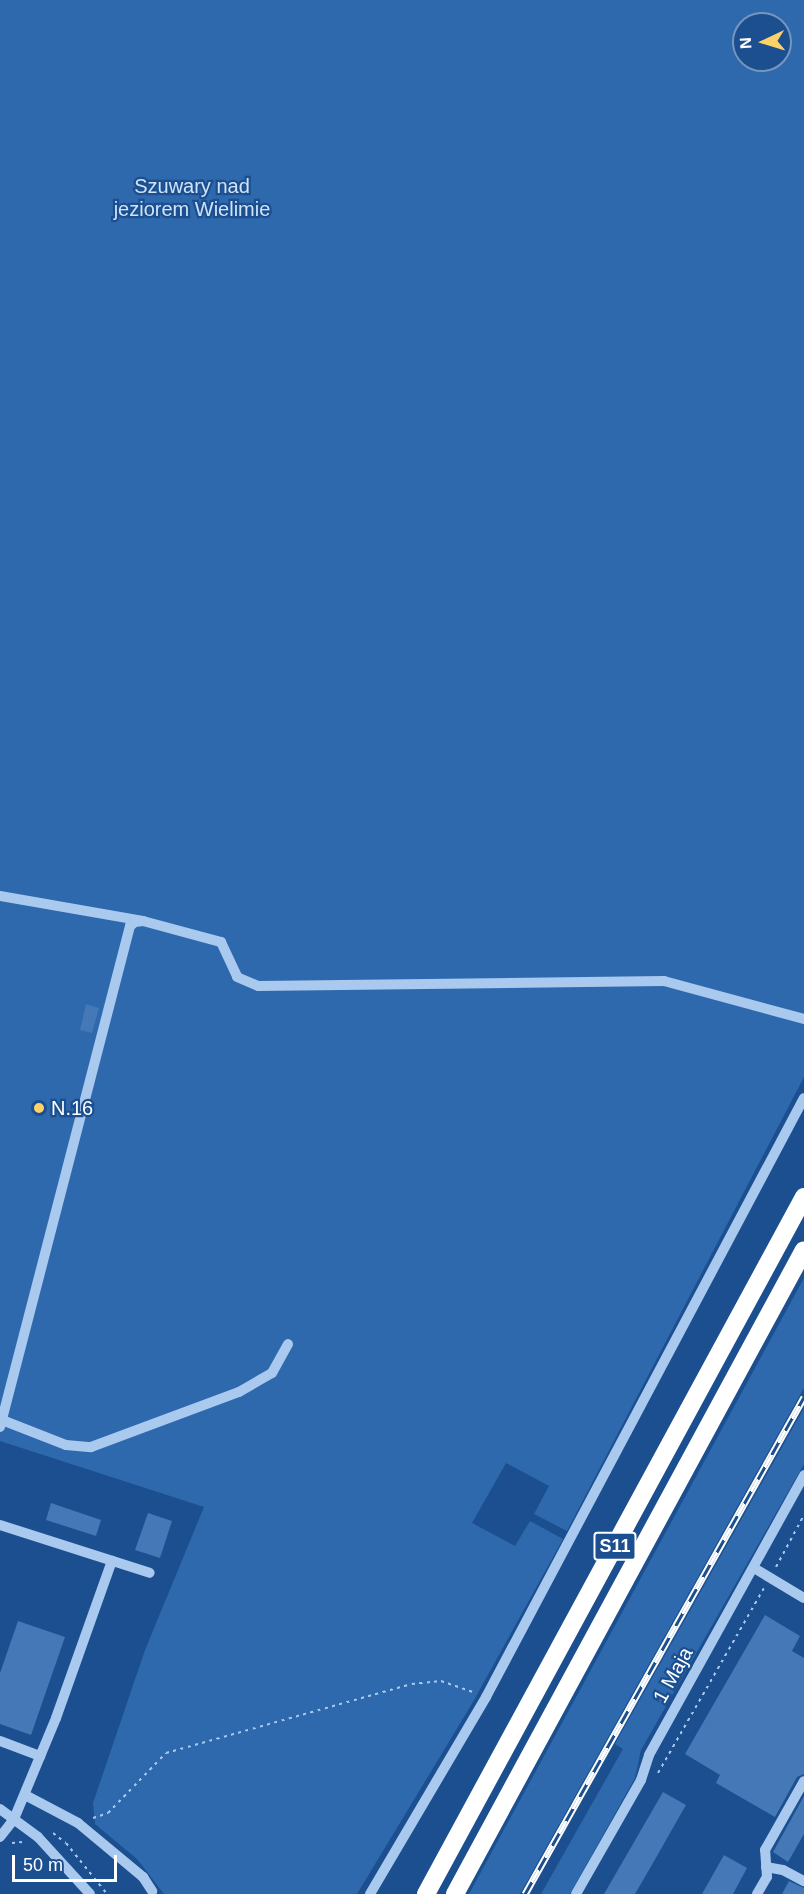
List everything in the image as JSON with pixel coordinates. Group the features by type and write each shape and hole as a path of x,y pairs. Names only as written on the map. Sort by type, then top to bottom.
{"highway":[{"name":"S11","path":"426,1894 804,1197"},
{"name":"S11","path":"455,1894 804,1250"}],"street":[{"path":"0,896 143,921 220,942 237,977 258,986 664,981 804,1019"},
{"path":"143,921 130,927 1,1424 66,1445 91,1447 239,1392 272,1373 288,1344"},
{"path":"370,1894 486,1697 804,1098"},
{"name":"1 Maja","path":"576,1894 804,1475"},
{"path":"0,1525 150,1573"},
{"path":"0,1837 14,1819 25,1795 112,1561"},
{"path":"754,1568 804,1598"},
{"path":"0,1741 40,1756"},
{"path":"757,1894 767,1877 765,1850 804,1781"},
{"path":"25,1795 78,1823 143,1876 152,1891"},
{"path":"0,1809 38,1837 90,1894"},
{"path":"766,1867 783,1870 804,1881"}],"path":[{"path":"655,1777 804,1515"},
{"path":"78,1823 108,1813 166,1753 420,1683 452,1683 486,1697"}],"green space":[{"name":"Szuwary nad jeziorem Wielimie","path":"0,0 804,0 804,1077 567,1531 534,1514 549,1486 506,1463 472,1523 515,1546 530,1521 563,1539 473,1702 357,1894 164,1894 137,1859 95,1824 93,1803 145,1650 204,1507 0,1441"},
{"path":"804,1278 804,1388 520,1894 469,1894"},
{"path":"804,1408 804,1464 641,1750 635,1778 570,1894 541,1894 623,1749 615,1744"}],"building":[{"path":"86,1004 99,1008 92,1033 80,1030"},
{"path":"51,1503 101,1520 96,1536 46,1520"},
{"path":"148,1513 172,1521 160,1558 135,1550"},
{"path":"765,1615 800,1636 792,1651 804,1658 804,1774 797,1777 775,1817 716,1783 720,1775 685,1754"},
{"path":"18,1621 65,1637 31,1735 0,1724 0,1673"},
{"path":"663,1792 686,1805 653,1863 635,1894 604,1894"},
{"path":"804,1796 804,1834 788,1862 773,1852"},
{"path":"724,1855 747,1868 733,1894 702,1894"},
{"path":"789,1881 804,1888 804,1894 782,1894"}],"railway":[{"path":"525,1894 804,1397"}],"place":[{"name":"N.16","path":"39,1108"}]}
